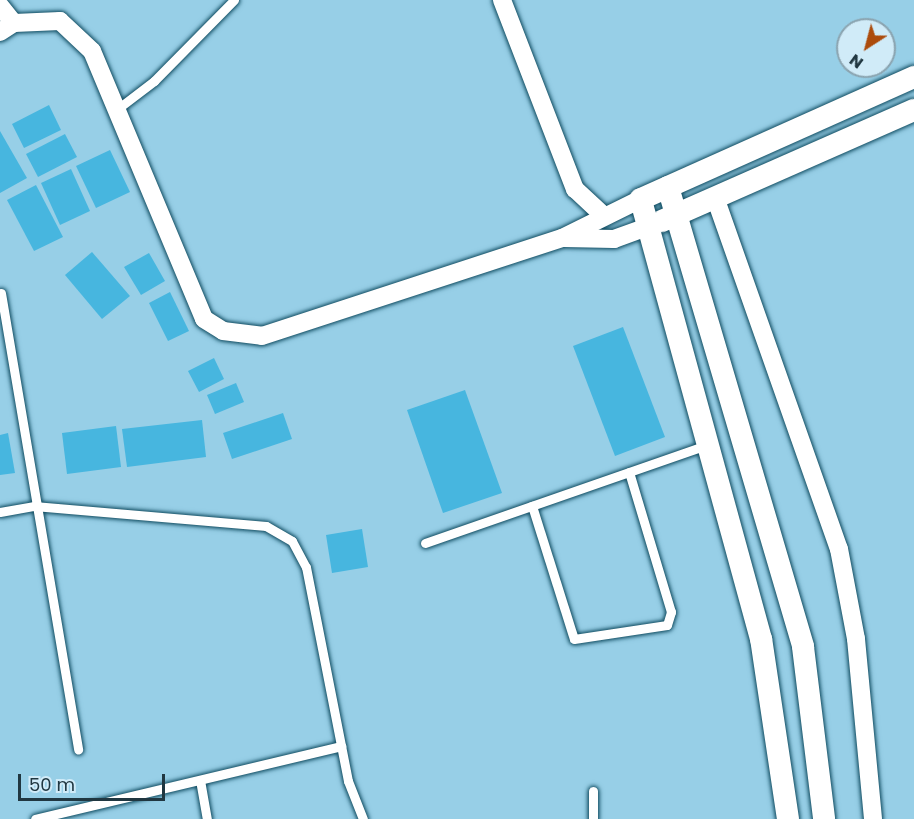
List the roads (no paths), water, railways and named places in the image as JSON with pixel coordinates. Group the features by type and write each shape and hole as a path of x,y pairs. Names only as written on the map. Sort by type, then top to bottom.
{"street":[{"path":"502,0 575,189 603,215"},
{"path":"0,6 7,28 60,21 77,33 92,51 204,319 223,331 262,336 562,238 603,215 914,77"},
{"path":"562,238 614,239 650,226 716,200 914,110"},
{"path":"668,188 803,647 824,819"},
{"path":"641,199 710,444 760,639 788,819"},
{"path":"716,200 839,549 856,639 873,819"}],"lane":[{"path":"116,110 154,81 234,0"},
{"path":"1,293 34,506 78,750"},
{"path":"425,543 710,444"},
{"path":"532,506 574,639 667,625 671,612 629,472"},
{"path":"0,512 34,506 266,526 292,541 306,567 341,746 363,819"},
{"path":"35,819 341,746"},
{"path":"200,780 207,819"},
{"path":"593,791 593,819"}]}
